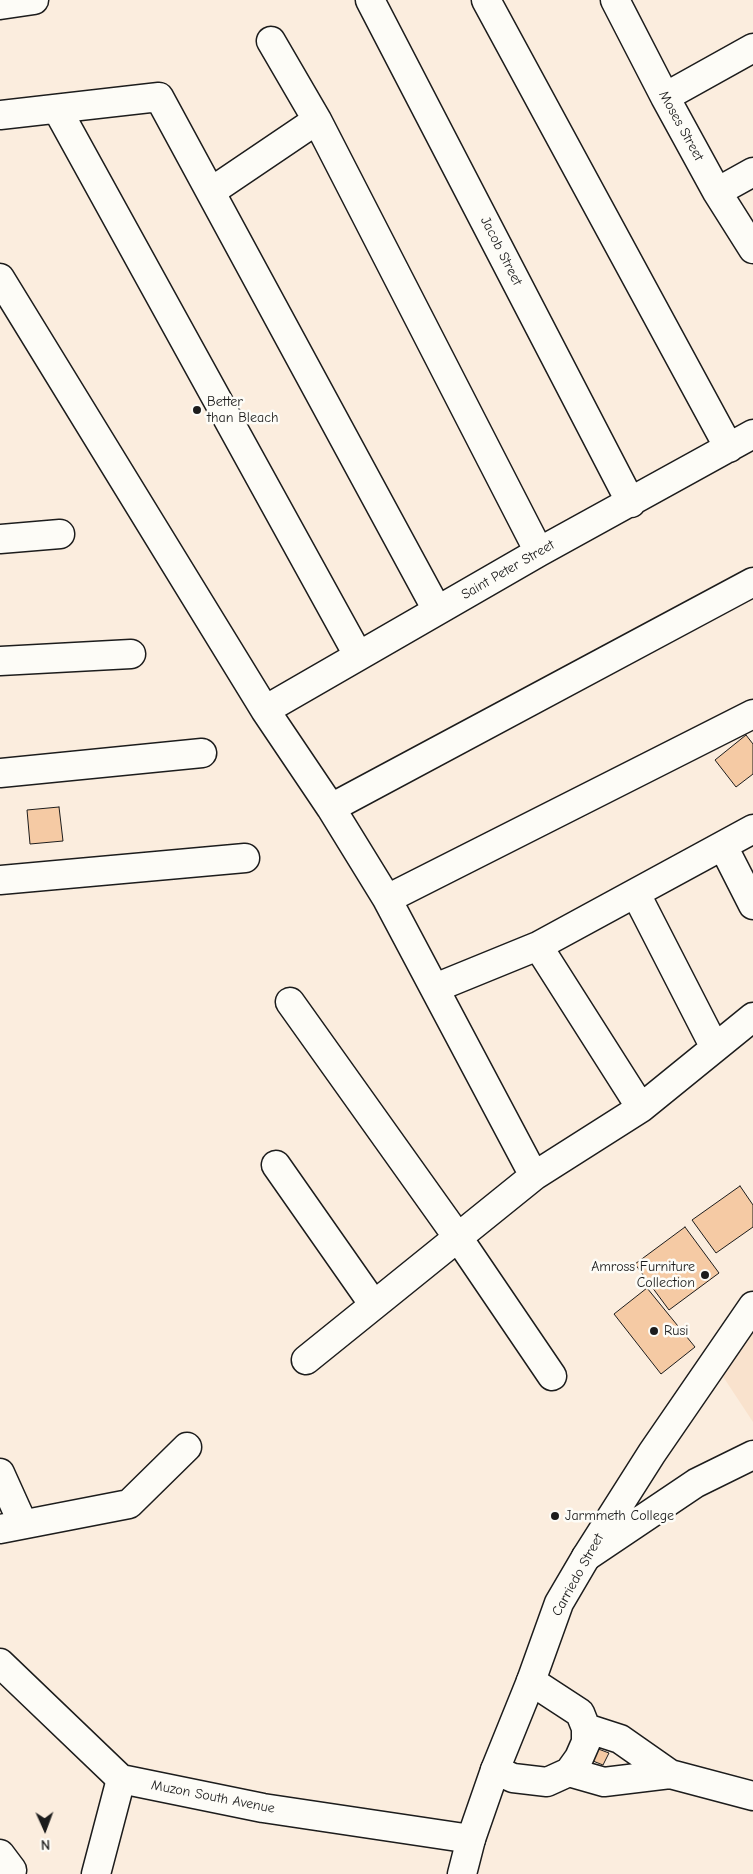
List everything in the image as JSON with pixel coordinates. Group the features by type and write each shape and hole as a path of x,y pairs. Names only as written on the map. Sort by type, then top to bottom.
{"street":[{"path":"0,5 34,0"},
{"name":"Jacob Street","path":"370,0 631,502"},
{"path":"486,0 729,448"},
{"name":"Moses Street","path":"616,0 665,97 718,192 753,249"},
{"path":"271,41 317,120 539,552"},
{"path":"665,97 753,48"},
{"path":"0,115 159,97 212,191 437,610"},
{"path":"57,109 358,655"},
{"path":"212,191 317,120"},
{"path":"718,192 753,172"},
{"path":"0,278 265,710 331,808 387,899 534,1176"},
{"name":"Saint Peter Street","path":"265,710 539,552 753,434"},
{"path":"0,539 60,534"},
{"path":"331,808 753,582"},
{"path":"0,661 131,654"},
{"path":"387,899 753,714"},
{"path":"0,772 202,753"},
{"path":"435,988 538,946 753,829"},
{"path":"723,846 753,905"},
{"path":"0,880 245,858"},
{"path":"636,894 714,1046"},
{"path":"538,946 641,1108"},
{"path":"290,1002 459,1239 552,1376"},
{"path":"306,1360 459,1239 534,1176 641,1108 714,1046 753,1016"},
{"path":"276,1164 374,1305"},
{"name":"Carriedo Street","path":"462,1874 471,1839 495,1770 560,1603 586,1557 652,1453 753,1306"},
{"path":"0,1473 12,1527 129,1504 187,1447"},
{"path":"586,1557 696,1483 753,1455"},
{"path":"0,1663 121,1779 96,1874"},
{"path":"495,1770 512,1778 547,1782 569,1772 579,1758 586,1742 586,1728 580,1713 531,1681"},
{"path":"586,1728 620,1739 670,1774 753,1796"},
{"path":"569,1772 604,1782 670,1774"},
{"name":"Muzon South Avenue","path":"121,1779 263,1808 471,1839"},
{"path":"0,1854 12,1870 11,1874"}],"shaded area":[{"path":"753,1326 753,1422 720,1372"}],"building":[{"path":"746,735 753,744 753,774 736,787 715,760"},
{"path":"59,807 63,841 30,844 27,810"},
{"path":"740,1186 753,1205 753,1227 716,1253 692,1220"},
{"path":"685,1227 719,1273 669,1310 635,1264"},
{"name":"Rusi","path":"647,1288 695,1347 661,1374 614,1314"},
{"path":"593,1747 609,1753 603,1765 588,1759"}],"place":[{"name":"Better than Bleach","path":"197,410"},
{"name":"Amross Furniture Collection","path":"705,1275"},
{"name":"Rusi","path":"654,1331"},
{"name":"Jarmmeth College","path":"555,1516"}]}
